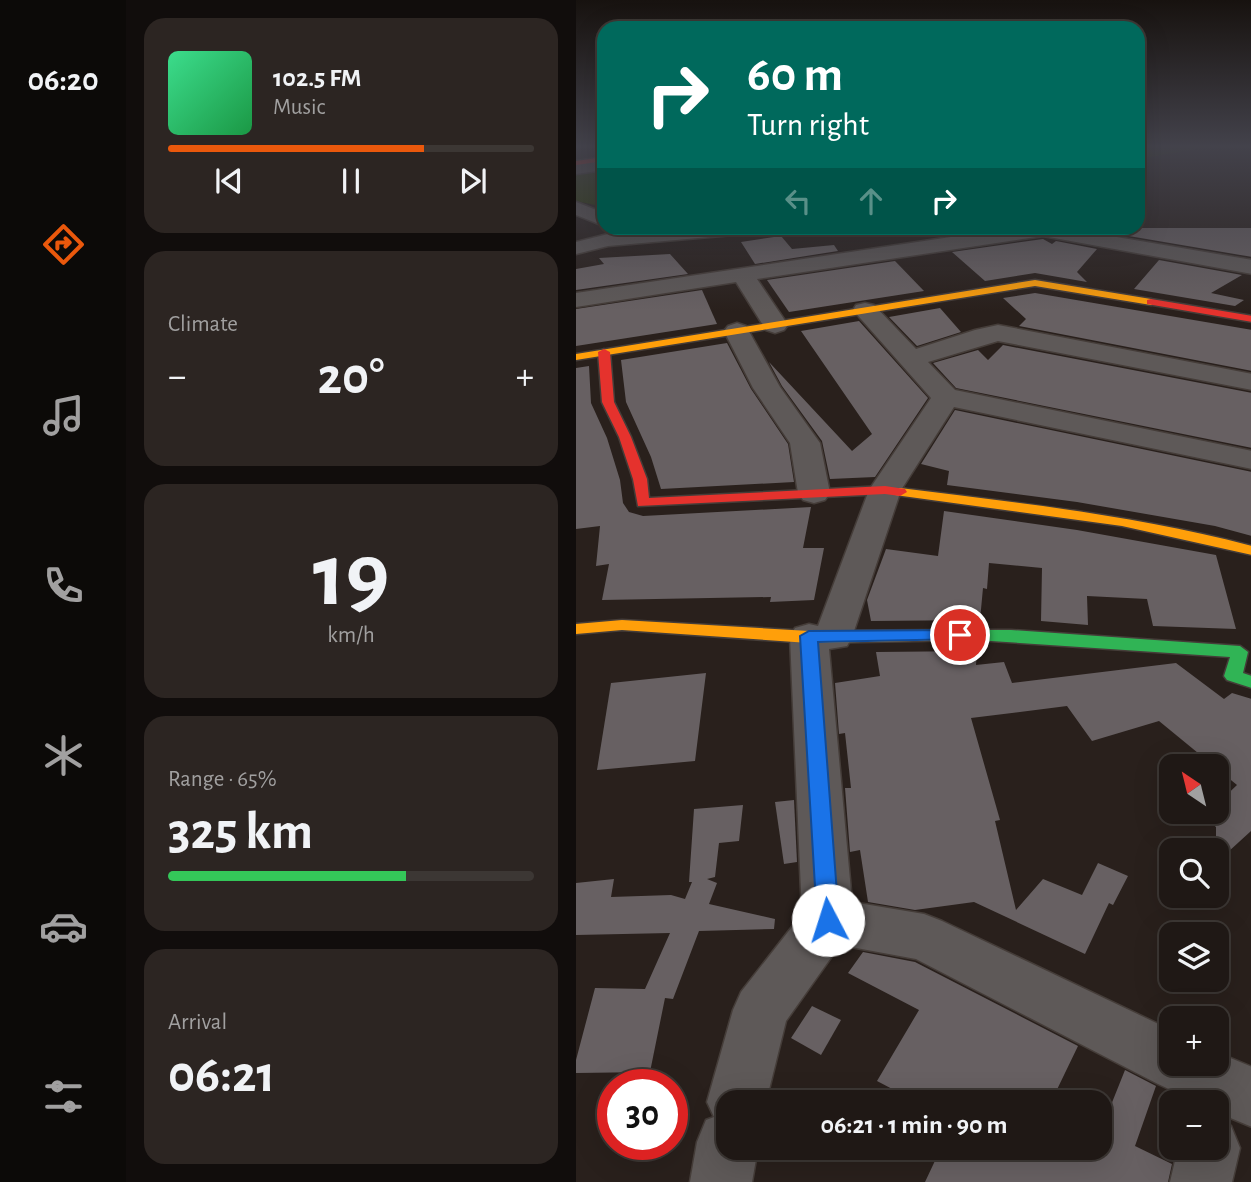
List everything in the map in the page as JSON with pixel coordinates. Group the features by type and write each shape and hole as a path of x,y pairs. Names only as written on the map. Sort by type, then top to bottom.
{"main road":[{"path":"576,357 1035,282 1251,319"},
{"path":"604,352 608,402 626,437 640,479 643,503 885,490 1077,516 1215,540 1251,551"},
{"path":"576,629 622,625 821,637 1011,635 1240,652 1233,676 1251,682"}],"street":[{"path":"576,208 597,221"},
{"path":"576,248 599,235"},
{"path":"576,300 998,235"},
{"path":"1074,235 1251,267"},
{"path":"743,275 775,325"},
{"path":"865,310 946,397 1251,460"},
{"path":"736,331 767,388 805,443 814,493"},
{"path":"911,359 998,333 1251,382"},
{"path":"740,1090 761,1010 828,920 821,637 885,490 946,397"},
{"path":"828,920 924,937 1159,1054"},
{"path":"721,1182 725,1160"},
{"path":"1201,1182 1206,1160"}],"green space":[{"path":"597,200 597,206 576,201"}],"building":[{"path":"1145,228 1252,228 1252,257 1123,235 1145,235"},
{"path":"781,236 792,249 834,245 838,251 755,264 741,242"},
{"path":"1043,239 1052,244 1056,241 1097,249 1077,272 1087,282 1035,273 985,281 952,252"},
{"path":"670,254 688,274 576,290 576,269 604,264 599,258"},
{"path":"1159,260 1242,275 1211,293 1244,300 1235,306 1134,289"},
{"path":"895,261 924,291 789,312 767,280"},
{"path":"702,290 717,324 576,346 576,309"},
{"path":"1035,293 1252,330 1252,371 1019,326 1026,319 1003,298"},
{"path":"940,308 961,332 917,346 889,317"},
{"path":"859,321 928,398 875,477 830,479 822,441 782,386 769,362 852,451 872,434 801,331"},
{"path":"727,343 751,389 788,444 794,482 661,489 651,457 626,402 621,360"},
{"path":"1003,345 1252,393 1252,448 956,388 933,363 978,350 988,360"},
{"path":"589,366 591,403 607,438 620,480 623,503 629,512 643,516 811,507 803,548 824,548 814,600 770,602 771,597 602,600 609,564 596,566 600,526 576,529 576,368"},
{"path":"955,410 1252,472 1252,536 1215,526 1077,502 947,485 949,471 921,464"},
{"path":"944,511 1077,530 1216,555 1236,629 1153,626 1147,599 1087,596 1088,625 1041,621 1042,568 989,563 980,620 871,621 867,600 886,549 938,556"},
{"path":"977,651 976,665 1004,662 1012,683 1176,663 1224,699 1232,693 1252,699 1252,830 1229,851 1229,838 1216,838 1216,827 1212,824 1229,824 1229,793 1237,785 1229,778 1229,754 1199,754 1159,721 1092,741 1067,706 971,718 1000,820 995,821 1016,910 1043,879 1082,895 1098,863 1128,876 1113,905 1109,903 1085,954 974,902 915,910 868,902 860,850 850,852 845,788 851,788 845,733 839,734 835,683 880,676 876,652"},
{"path":"706,673 695,761 597,770 611,683"},
{"path":"794,800 797,862 784,864 775,802"},
{"path":"743,805 739,841 719,843 715,877 707,879 717,883 709,904 775,919 774,929 699,931 673,999 665,998 651,1069 597,1069 597,1073 576,1073 576,1060 595,988 645,989 670,933 576,935 576,883 614,879 611,897 671,895 685,899 692,882 689,882 694,809"},
{"path":"863,952 915,962 1078,1046 1057,1090 894,1090 877,1081 919,1010 848,973"},
{"path":"812,1006 841,1020 821,1055 791,1038"},
{"path":"1125,1070 1156,1086 1135,1146 1172,1164 1168,1182 925,1182 935,1160 1112,1160 1112,1102"}],"traffic: fast":[{"path":"966,635 1011,635 1240,652 1233,676 1252,682"}],"traffic: slow":[{"path":"576,357 1035,283 1151,302"},
{"path":"900,492 1122,522 1209,539 1252,551"},
{"path":"576,629 622,625 809,637 966,635"}],"traffic: jam":[{"path":"1151,302 1252,319"},
{"path":"604,352 608,402 625,437 640,479 643,503 885,490 900,492"}],"route":[{"path":"828,920 809,636 960,635"}]}
